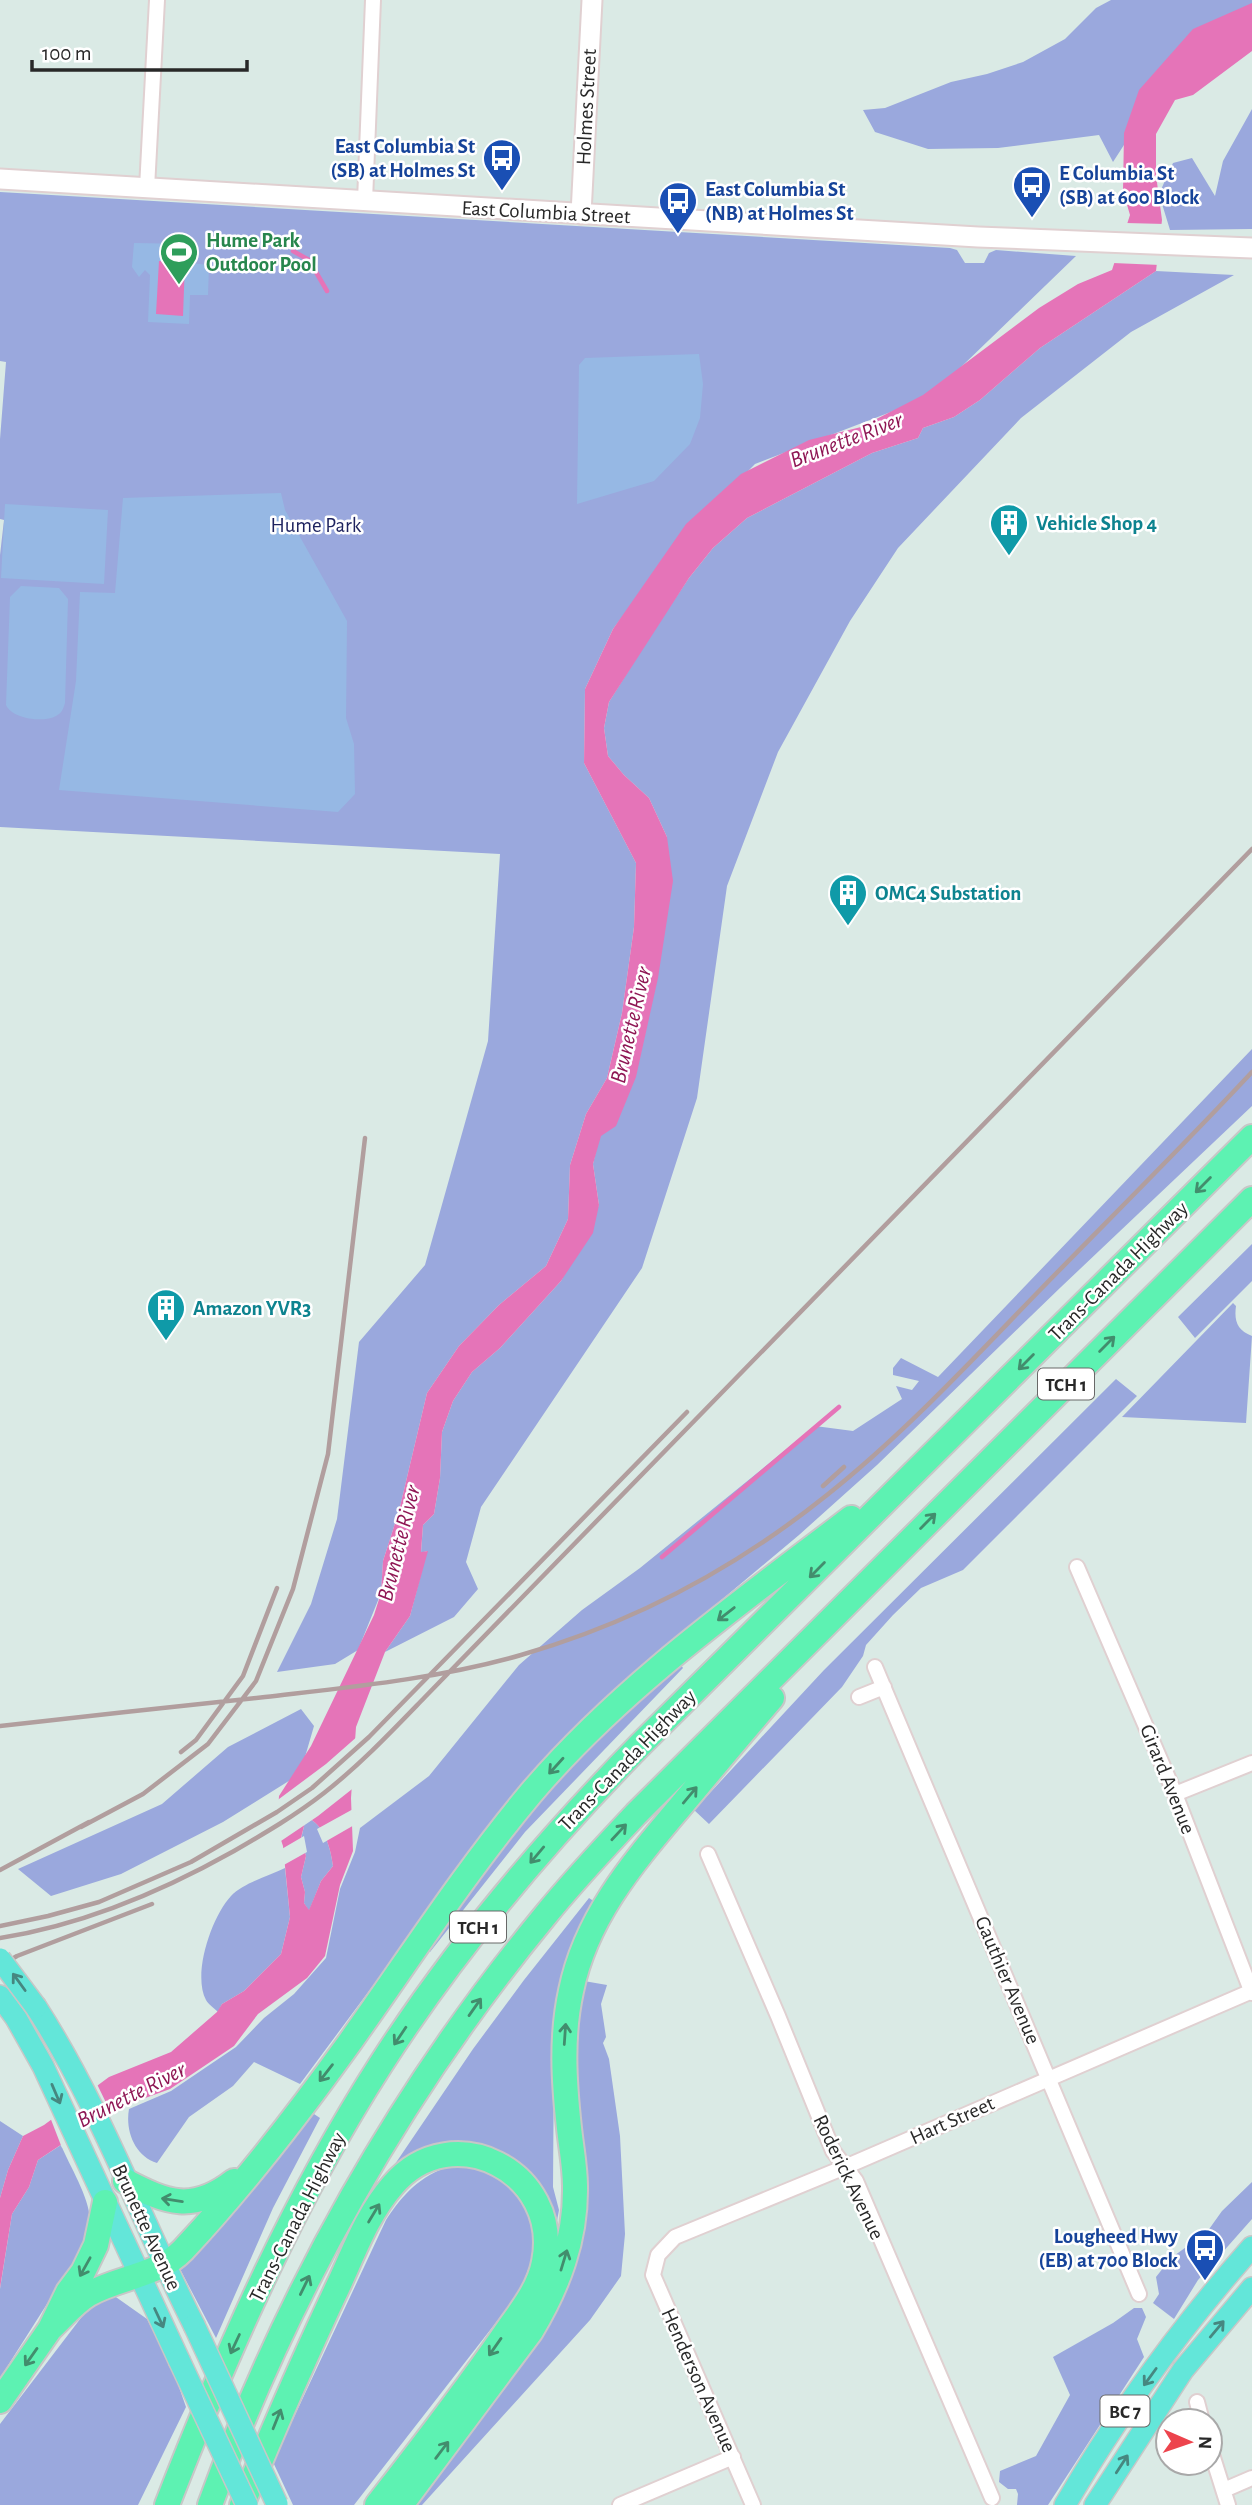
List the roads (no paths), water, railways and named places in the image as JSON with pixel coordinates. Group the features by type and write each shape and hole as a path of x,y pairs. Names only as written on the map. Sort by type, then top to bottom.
{"highway":[{"name":"Trans-Canada Highway","path":"167,2505 228,2360 311,2184 381,2064 459,1951 543,1848 590,1797 1252,1137"},
{"name":"Trans-Canada Highway","path":"210,2505 278,2343 356,2190 400,2118 492,1983 551,1908 636,1814 1252,1199"},
{"path":"50,2329 78,2302 92,2293 163,2265 182,2250 226,2202 348,2044 455,1892 530,1794 578,1742 630,1694 720,1619 935,1453"},
{"path":"401,2505 531,2331 544,2310 562,2267 573,2227 575,2186 565,2090 564,2028 571,1989 593,1925 607,1898 629,1867 880,1570"},
{"path":"244,2505 294,2379 372,2215 392,2185 405,2172 429,2160 454,2155 486,2158 508,2169 529,2187 543,2220 546,2242 544,2263 534,2291 497,2345 377,2505"},
{"path":"125,2181 167,2201 186,2202 218,2193 254,2166"},
{"path":"0,2402 50,2329 96,2245 105,2202"}],"main road":[{"name":"Holmes Street","path":"581,214 592,0"},
{"name":"East Columbia Street","path":"0,179 978,237 1252,248"},
{"name":"Brunette Avenue","path":"0,1959 36,2007 63,2052 110,2146 163,2265 194,2325 277,2504"},
{"name":"Brunette Avenue","path":"0,1996 16,2018 43,2066 244,2505"},
{"name":"BC 7","path":"1065,2505 1137,2394 1183,2331 1252,2247"},
{"name":"BC 7","path":"1095,2505 1183,2371 1252,2288"}],"street":[{"path":"147,188 157,0"},
{"path":"365,201 373,0"},
{"name":"Girard Avenue","path":"1077,1567 1175,1794 1252,1992"},
{"name":"Gauthier Avenue","path":"875,1667 1139,2294"},
{"path":"859,1697 884,1687"},
{"path":"1175,1794 1252,1763"},
{"name":"Roderick Avenue","path":"708,1854 833,2151 856,2181 992,2498"},
{"name":"Hart Street","path":"658,2255 675,2236 845,2168 1252,1992"},
{"name":"Henderson Avenue","path":"658,2255 653,2275 753,2505"},
{"path":"1197,2402 1198,2407"},
{"path":"620,2505 733,2457"},
{"path":"1220,2477 1228,2505"},
{"path":"1224,2490 1252,2478"}],"water":[{"name":"Brunette River","path":"1252,3 1252,51 1193,95 1175,100 1156,134 1156,175 1162,220 1156,271 1040,348 980,400 954,417 923,428 918,438 872,453 747,518 713,548 689,578 609,702 604,728 608,756 649,798 667,837 673,881 658,978 636,1077 616,1126 601,1136 593,1164 599,1205 593,1233 561,1281 500,1348 472,1372 453,1401 442,1432 440,1478 434,1514 423,1525 421,1552 428,1551 410,1616 385,1652 356,1727 351,1798 353,1851 340,1885 325,1956 307,1978 258,2014 234,2046 170,2089 115,2109 38,2160 29,2187 12,2214 0,2288 0,2198 8,2170 23,2136 44,2125 109,2077 171,2052 217,2012 222,2004 244,1991 281,1954 290,1917 283,1846 277,1828 279,1796 311,1746 374,1615 381,1593 383,1561 399,1511 427,1393 459,1346 499,1305 546,1266 568,1219 570,1165 586,1114 607,1078 622,1013 634,927 636,863 584,763 585,689 613,629 686,524 741,474 809,440 861,427 923,395 1039,308 1078,284 1112,270 1130,215 1123,191 1124,133 1139,90 1193,29","holes":["310,1819 326,1840 333,1866 321,1881 309,1910 304,1903 305,1892 301,1877 306,1856 301,1838 305,1822"]},
{"path":"159,261 185,262 183,316 156,314"}],"waterway":[{"path":"293,251 309,260 327,291"},
{"path":"662,1557 839,1407"}],"railway":[{"path":"0,1938 92,1916 178,1880 280,1824 351,1770 401,1722 1252,849"},
{"path":"0,1726 329,1690 458,1670 563,1642 643,1610 682,1590 720,1569 792,1522 883,1447 963,1370 1252,1072"},
{"path":"81,1827 143,1794 208,1744 256,1681 293,1589 328,1454 365,1138"},
{"path":"0,1926 99,1902 191,1862 277,1812 312,1788 369,1737 687,1412"},
{"path":"823,1486 844,1467"},
{"path":"181,1752 196,1740 243,1676 277,1588"},
{"path":"0,1870 89,1822"},
{"path":"0,1966 17,1956 152,1904"}],"place":[{"name":"East Columbia St (SB) at Holmes St","path":"502,192"},
{"name":"E Columbia St (SB) at 600 Block","path":"1032,219"},
{"name":"East Columbia St (NB) at Holmes St","path":"678,235"},
{"name":"Hume Park Outdoor Pool","path":"179,286"},
{"name":"Vehicle Shop 4","path":"1009,557"},
{"name":"OMC4 Substation","path":"848,927"},
{"name":"Amazon YVR3","path":"166,1342"},
{"name":"Lougheed Hwy (EB) at 700 Block","path":"1205,2282"}],"park label":[{"name":"Hume Park","path":"316,525"}]}
